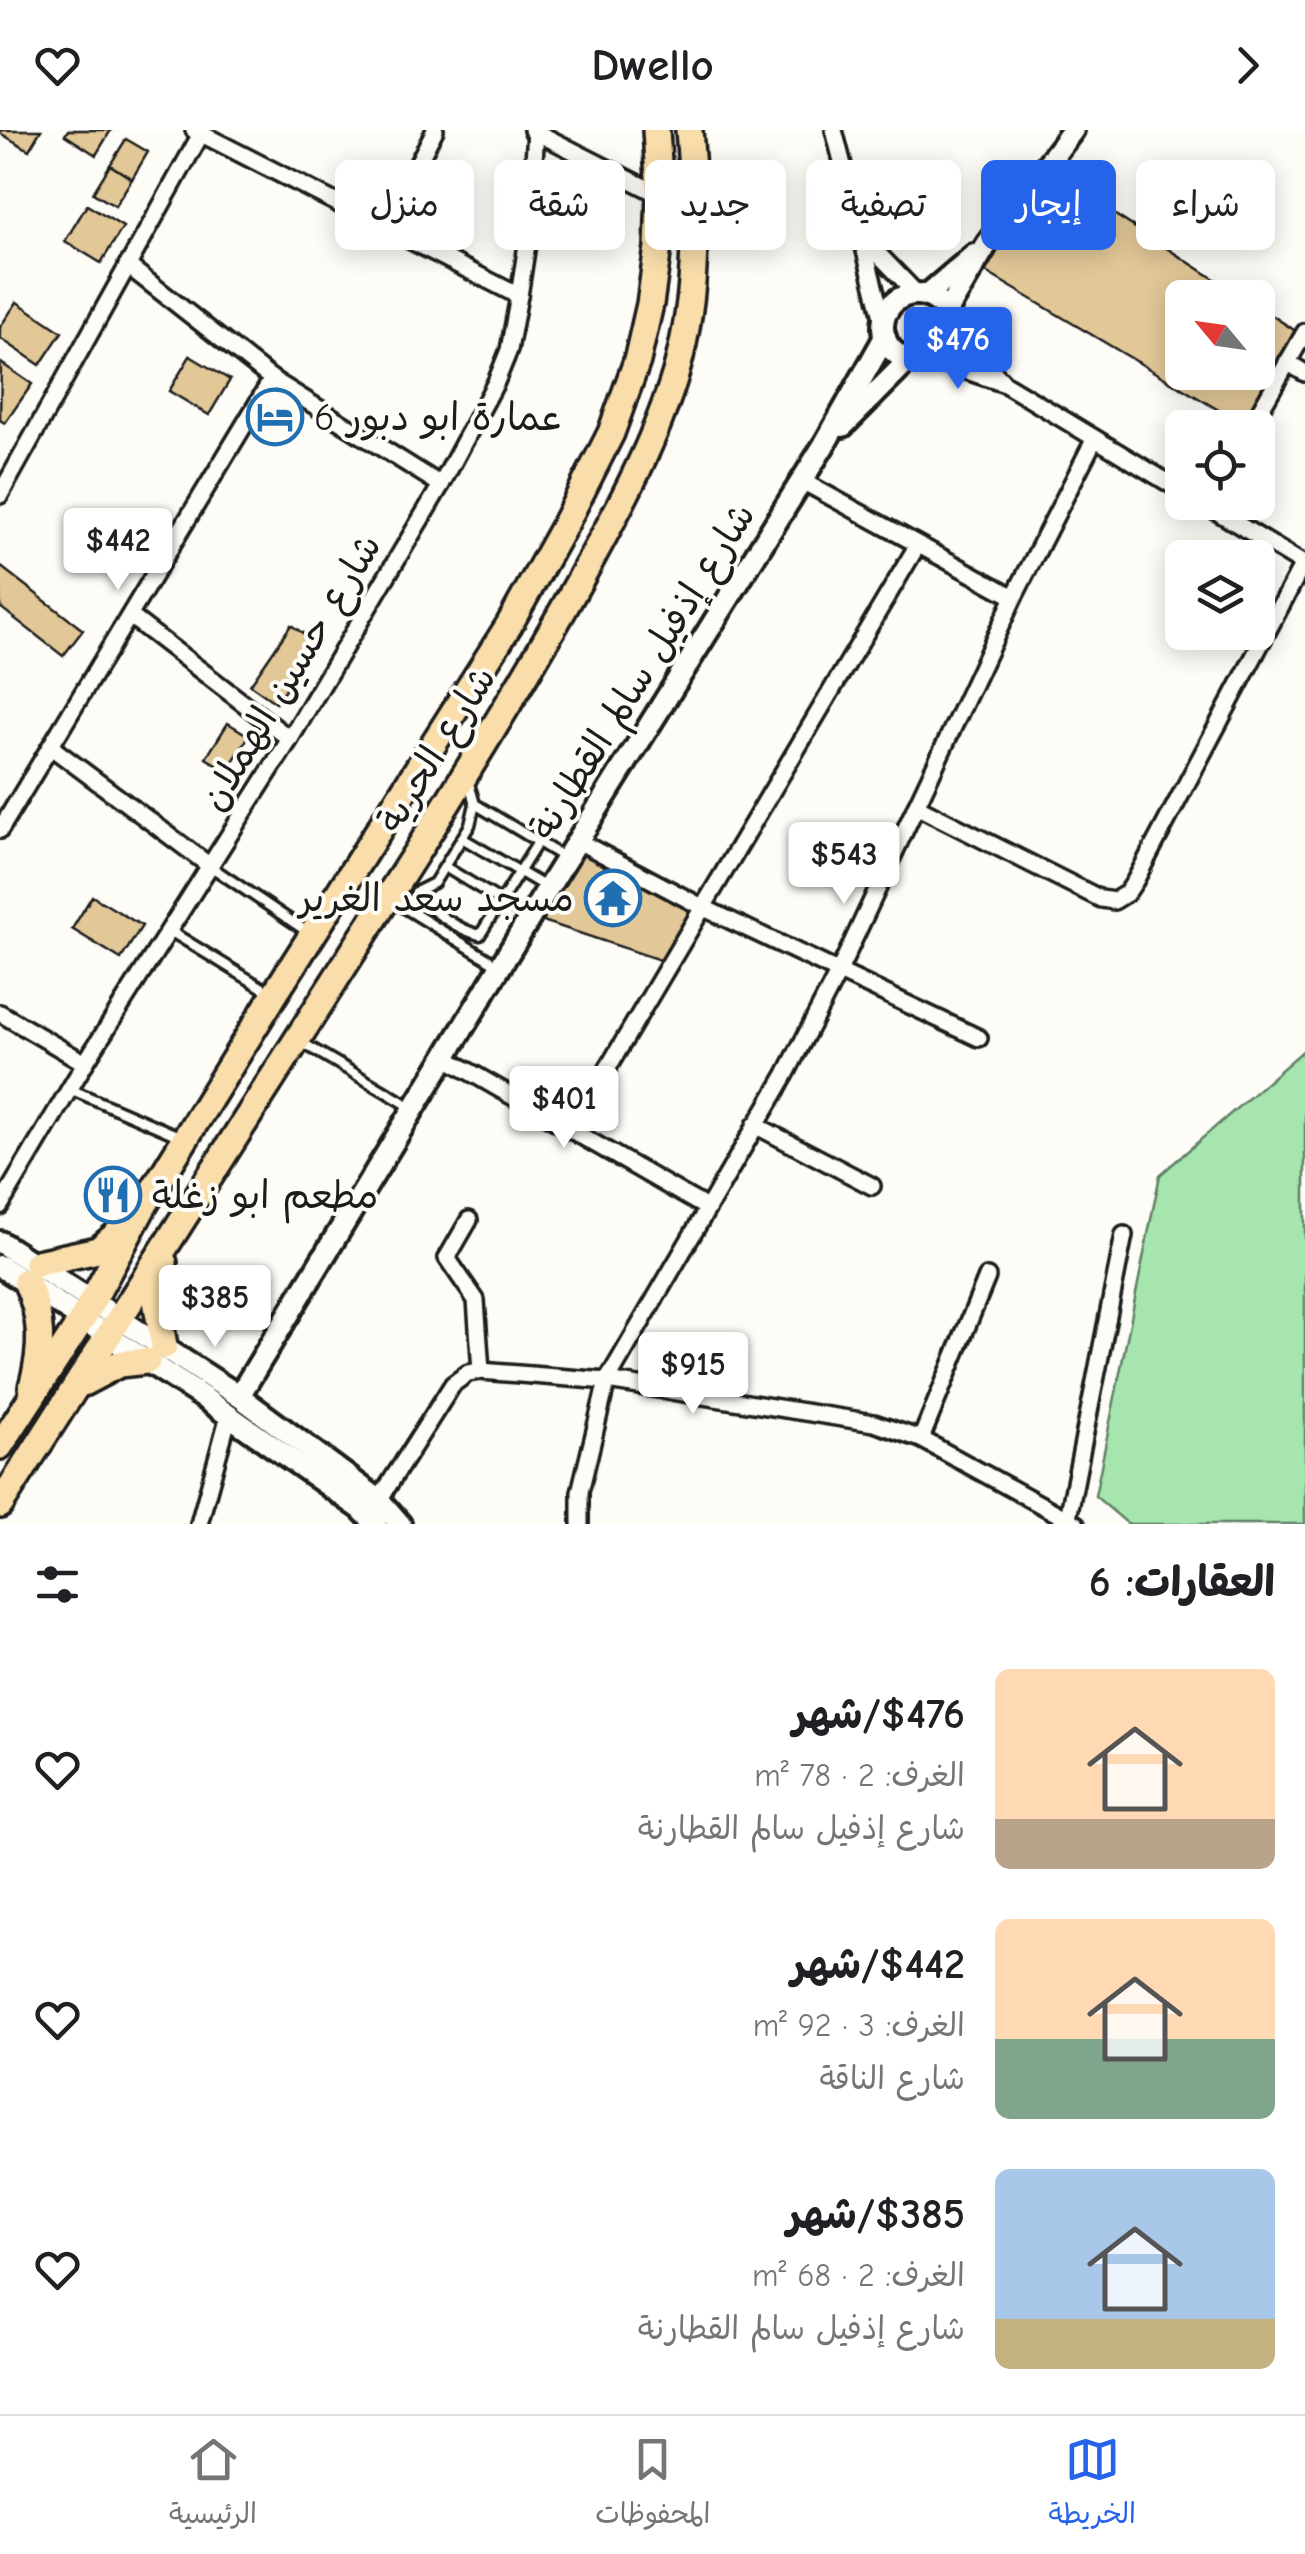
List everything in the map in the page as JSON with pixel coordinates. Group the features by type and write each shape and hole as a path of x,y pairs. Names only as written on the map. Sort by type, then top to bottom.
{"highway":[{"name":"شارع الحرية","path":"656,130 658,160"},
{"name":"شارع الحرية","path":"0,1505 298,1040 399,894 617,512 658,424 676,371 690,309 696,201 689,130"},
{"name":"شارع الحرية","path":"0,1446 89,1309 143,1207 274,995 509,625 564,526 611,433 637,361 650,304 655,250"},
{"path":"27,1405 42,1333 32,1272 98,1250 118,1236 143,1207"},
{"path":"74,1388 104,1370 156,1354 156,1300 169,1244"}],"street":[{"path":"420,160 435,130"},
{"path":"834,130 841,160"},
{"path":"1050,160 1073,130"},
{"path":"535,131 645,188"},
{"name":"شارع حسين الهملان","path":"0,1206 85,1063 290,739 496,382 508,350 530,224 535,131"},
{"path":"0,495 198,132 335,200"},
{"path":"884,331 894,303 921,295 981,249"},
{"path":"432,250 518,296"},
{"path":"863,250 890,347 915,360 952,366 1005,384 1165,482"},
{"path":"875,250 921,295 938,302 948,319 1005,384"},
{"path":"915,360 942,348 948,319 984,250"},
{"path":"127,265 272,378 440,484"},
{"name":"شارع إذفيل سالم القطارنة","path":"239,1396 444,1057 824,445 884,331"},
{"path":"1260,410 1305,332"},
{"name":"شارع إذفيل سالم القطارنة","path":"824,445 915,360"},
{"path":"1287,362 1305,373"},
{"path":"0,830 272,378"},
{"path":"580,1524 580,1492 606,1381 755,1125 839,971 1014,597 1094,440"},
{"path":"802,481 1014,597"},
{"path":"916,806 1102,899 1114,901 1127,893 1304,565 1232,520"},
{"path":"571,1130 917,546"},
{"path":"130,616 290,739"},
{"path":"51,747 210,866"},
{"path":"572,849 979,1038"},
{"path":"0,1013 85,1063"},
{"path":"444,1057 705,1207"},
{"path":"755,1125 872,1186"},
{"path":"469,1220 447,1258 476,1300 481,1371"},
{"path":"370,1504 453,1384 468,1373 481,1371 606,1381 855,1419 921,1439 1072,1521 1124,1235"},
{"path":"0,1242 32,1272 156,1354 229,1415 400,1524"},
{"path":"0,1266 32,1272"},
{"path":"921,1439 987,1277"},
{"path":"156,1354 239,1396 370,1504 376,1524"},
{"path":"200,1524 229,1415"}],"lane":[{"path":"399,894 429,888 462,838 473,818 474,804 466,774"},
{"path":"474,804 538,842 572,849"},
{"path":"462,838 548,888"},
{"path":"399,894 477,935 485,932 538,842"},
{"path":"210,866 312,936"},
{"path":"445,867 530,918"},
{"path":"399,894 500,966"},
{"path":"170,931 274,995"},
{"path":"298,1040 413,1108"},
{"path":"70,1090 185,1139"}],"green space":[{"path":"1305,1049 1305,1524 1128,1524 1095,1496 1160,1175"}],"building":[{"path":"41,130 29,150 0,133"},
{"path":"68,130 111,130 96,155 65,135"},
{"path":"126,139 148,152 132,179 110,165"},
{"path":"110,165 132,179 115,206 93,193"},
{"path":"87,205 123,227 101,263 65,241"},
{"path":"1116,215 1136,228 1136,250 1170,250 1216,280 1165,280 1165,378 974,265 985,250 1116,250"},
{"path":"17,302 62,332 40,365 0,338 0,327"},
{"path":"1275,317 1303,336 1275,384"},
{"path":"190,356 230,380 209,415 169,391"},
{"path":"1,363 32,384 5,423 0,420"},
{"path":"1185,390 1271,390 1260,410 1219,410"},
{"path":"0,566 83,630 63,656 0,607"},
{"path":"291,625 317,643 276,703 250,685"},
{"path":"228,723 249,736 227,771 206,758"},
{"name":"مسجد سعد الغرير","path":"579,846 698,908 663,961 534,918"},
{"path":"92,896 142,926 121,959 72,929"}],"place":[{"name":"عمارة ابو دبور 6","path":"275,417"},
{"name":"مسجد سعد الغرير","path":"613,898"},
{"name":"مطعم ابو زغلة","path":"113,1195"}]}
